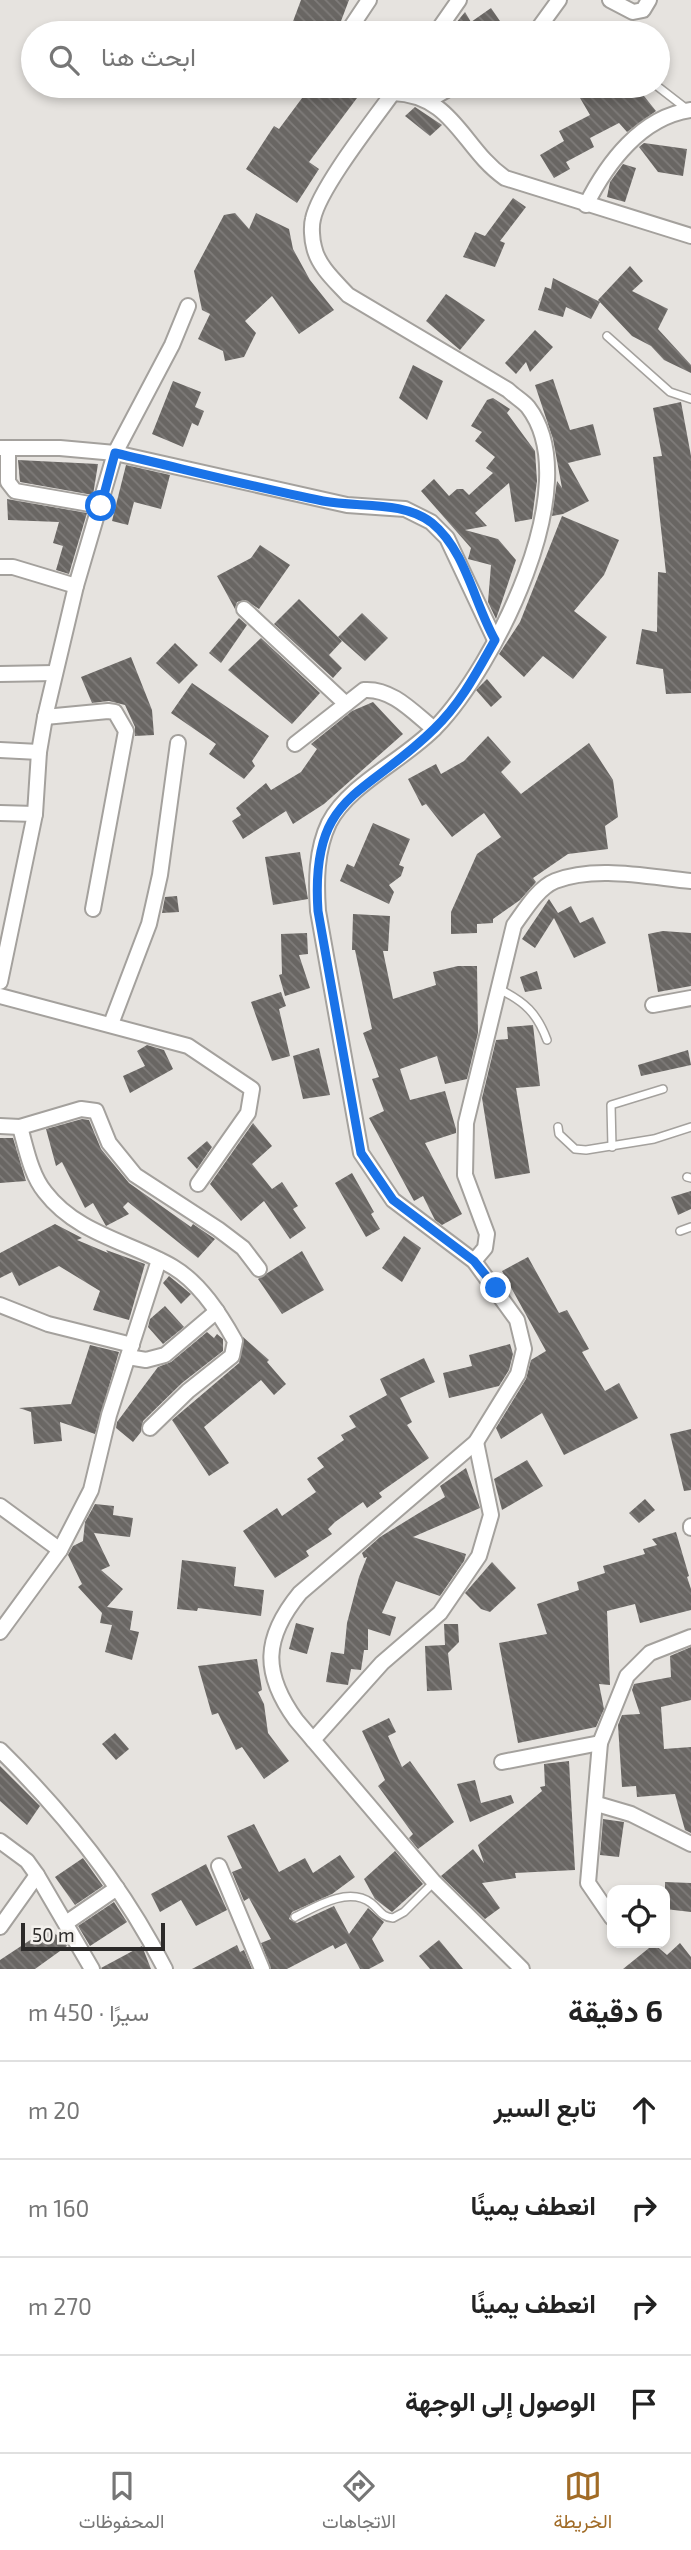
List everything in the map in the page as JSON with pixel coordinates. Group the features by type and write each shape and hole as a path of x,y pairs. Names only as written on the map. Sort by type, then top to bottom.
{"street":[{"path":"355,21 369,0"},
{"path":"444,21 459,0"},
{"path":"544,21 559,0"},
{"path":"610,0 638,12 649,0"},
{"path":"389,98 351,151 321,201 313,219 314,247 327,273 348,295 508,390 528,407 540,434 547,465 548,495 534,556 495,640 468,687 434,729 341,805 329,824 316,881 318,911 361,1153 393,1200 474,1261 517,1320 524,1349 518,1374 477,1442 300,1593 282,1615 272,1641 271,1670 279,1697 313,1740 434,1882 522,1969"},
{"path":"424,98 467,136 487,165 505,178 691,236"},
{"path":"429,100 433,98"},
{"path":"586,205 603,171 637,135 667,117 690,110"},
{"path":"0,982 35,814 39,752 45,718 76,586 115,453 172,345 188,306"},
{"path":"101,506 15,491 8,482 4,448 115,453 273,491 347,505 405,509 430,522 447,538 464,568 480,613 495,640"},
{"path":"0,568 13,567 76,586"},
{"path":"244,609 346,704"},
{"path":"0,674 55,673"},
{"path":"295,744 364,690 377,689 395,697 434,729"},
{"path":"45,718 108,710 115,712 126,730 93,909"},
{"path":"111,1024 149,924 160,875 178,743"},
{"path":"0,750 39,752"},
{"path":"0,813 35,814"},
{"path":"474,1261 485,1248 487,1234 465,1175 466,1123 514,925 531,901 554,882 585,875 691,881"},
{"path":"0,996 188,1046 252,1089 248,1113 198,1184"},
{"path":"653,1005 691,998"},
{"path":"0,1126 20,1127 86,1108 96,1111 109,1143 135,1175 218,1228 243,1248 258,1269"},
{"path":"20,1127 39,1181 53,1200 71,1217 97,1234 159,1260 184,1275 217,1311 235,1341 235,1351 150,1428"},
{"path":"0,1632 60,1550 91,1490 109,1415 159,1260"},
{"path":"0,1305 155,1360 165,1355 217,1311"},
{"path":"313,1740 383,1663 440,1613 479,1556 491,1515 477,1442"},
{"path":"0,1506 60,1550"},
{"path":"607,1911 588,1883 597,1804 600,1743 626,1676 650,1653 691,1637"},
{"path":"502,1762 600,1743"},
{"path":"0,1750 37,1787 117,1888 145,1929 165,1969"},
{"path":"597,1804 631,1814 691,1844"},
{"path":"0,1841 27,1861 92,1969"},
{"path":"219,1866 262,1969"},
{"path":"0,1927 37,1875"},
{"path":"66,1923 117,1888"}],"lane":[{"path":"670,95 690,110"},
{"path":"607,336 670,392 691,400"},
{"path":"498,989 524,1002 532,1010 540,1019 547,1040"},
{"path":"612,1147 611,1105 663,1089"},
{"path":"558,1127 559,1134 575,1149 612,1147 654,1139 691,1127"},
{"path":"680,1231 691,1227"},
{"path":"295,1917 340,1898 368,1901 382,1915 393,1918 400,1916 434,1882"}],"building":[{"path":"301,0 349,0 341,21 293,21"},
{"path":"491,8 500,21 472,21"},
{"path":"465,12 470,21 458,21"},
{"path":"302,98 357,98 309,162 319,169 297,203 246,169 274,126 279,129"},
{"path":"580,98 646,98 656,111 627,132 619,123 590,138 594,147 566,162 570,169 554,178 540,155 564,141 559,131 590,115"},
{"path":"415,107 442,125 430,136 405,116"},
{"path":"644,143 687,149 683,176 658,172 639,147"},
{"path":"623,164 636,168 625,202 607,197 610,182"},
{"path":"513,198 526,207 500,241 505,243 495,267 463,257 475,232 485,236"},
{"path":"235,213 249,229 256,213 289,229 293,249 310,280 334,310 299,334 272,296 245,321 256,333 244,357 225,361 223,351 198,339 210,314 202,310 194,271 224,215"},
{"path":"630,266 643,281 632,291 668,309 658,329 691,365 691,373 664,360 651,346 632,336 598,300"},
{"path":"553,278 600,302 591,319 566,307 563,317 538,310 545,287 551,289"},
{"path":"446,294 485,320 460,350 426,321"},
{"path":"535,330 553,347 530,372 526,362 516,374 505,363"},
{"path":"413,365 443,381 427,420 399,398"},
{"path":"553,379 570,430 593,424 601,455 568,463 589,501 563,514 552,516 557,481 562,488 553,439 535,385"},
{"path":"173,381 201,392 195,407 204,411 198,426 192,423 183,447 152,434"},
{"path":"493,398 510,409 507,413 535,451 537,481 532,519 515,522 509,483 475,513 487,526 465,530 498,539 516,560 496,619 488,602 491,565 468,559 471,548 421,491 434,479 449,496 457,489 463,489 469,495 493,473 486,468 495,457 475,441 482,432 471,426 487,400"},
{"path":"681,402 691,456 691,693 666,694 663,669 636,664 642,629 657,632 658,572 666,573 653,457 662,456 653,408"},
{"path":"18,460 98,464 93,495 20,482"},
{"path":"126,465 170,475 161,509 134,502 128,525 112,521"},
{"path":"7,499 87,513 69,574 56,570 63,546 53,543 59,522 8,520"},
{"path":"562,516 619,540 604,575 574,611 607,637 573,679 543,656 524,677 499,654 520,622"},
{"path":"260,545 290,565 259,609 245,600 237,602 235,609 217,576 251,558"},
{"path":"299,599 342,641 329,655 342,668 333,678 274,624"},
{"path":"362,613 388,638 365,661 338,637"},
{"path":"239,618 247,625 221,663 209,653"},
{"path":"261,638 320,693 292,724 228,670"},
{"path":"175,643 198,665 179,684 156,663"},
{"path":"131,657 152,710 154,735 135,736 135,727 125,705 109,701 92,703 81,677"},
{"path":"487,679 502,697 491,707 476,690"},
{"path":"192,683 269,736 252,761 255,766 244,779 209,754 216,744 171,713"},
{"path":"373,702 403,734 324,804 293,824 286,811 243,839 232,821 241,815 236,808 266,783 271,790 301,772 317,749 311,744 352,711"},
{"path":"488,736 511,762 501,772 521,794 589,743 613,780 618,817 605,826 608,849 568,854 533,878 536,882 520,900 493,919 493,923 477,924 477,933 451,934 451,912 477,854 501,837 484,813 452,837 426,804 422,806 408,779 436,764 441,774 464,761"},
{"path":"373,823 410,839 399,865 404,867 401,876 389,885 394,892 389,904 340,881 347,864 354,867"},
{"path":"300,852 308,899 273,905 265,857"},
{"path":"177,896 179,912 162,913 165,897"},
{"path":"549,899 558,913 571,906 580,923 593,917 606,943 574,958 554,918 535,948 522,939"},
{"path":"353,914 390,916 388,951 383,951 393,999 436,985 433,972 458,966 477,966 478,1033 467,1079 445,1084 437,1056 400,1069 410,1100 445,1091 456,1129 456,1133 425,1143 462,1214 442,1225 435,1220 423,1196 414,1201 369,1118 384,1111 372,1079 379,1077 363,1033 372,1029 355,950 352,950"},
{"path":"663,931 691,933 691,986 658,992 648,934"},
{"path":"307,933 308,954 299,955 310,988 285,996 279,975 282,974 281,934"},
{"path":"537,971 542,989 525,992 520,977"},
{"path":"281,992 286,1006 279,1009 290,1056 272,1061 251,1002"},
{"path":"533,1025 540,1086 516,1088 530,1173 495,1179 482,1098 496,1040 508,1039 507,1027"},
{"path":"147,1045 164,1050 173,1069 130,1093 123,1076 145,1066 137,1051"},
{"path":"319,1048 330,1095 303,1099 293,1056"},
{"path":"688,1050 691,1065 641,1076 638,1065"},
{"path":"82,1119 89,1120 101,1149 129,1183 191,1227 193,1224 215,1239 198,1258 128,1202 123,1207 129,1214 106,1226 93,1203 85,1208 62,1162 56,1166 46,1129"},
{"path":"253,1123 272,1146 252,1164 272,1189 282,1182 298,1206 293,1209 306,1228 290,1239 264,1201 241,1221 210,1184"},
{"path":"0,1138 13,1138 26,1181 0,1183"},
{"path":"207,1141 212,1147 197,1169 187,1158"},
{"path":"352,1173 374,1212 371,1214 380,1229 366,1237 335,1183"},
{"path":"691,1191 691,1209 678,1215 671,1197"},
{"path":"55,1224 82,1238 77,1240 145,1264 129,1320 93,1310 100,1291 59,1266 19,1286 12,1272 0,1278 0,1253"},
{"path":"404,1236 421,1248 402,1282 382,1268"},
{"path":"302,1251 324,1290 282,1314 258,1279"},
{"path":"528,1257 559,1313 567,1310 589,1349 582,1352 605,1391 619,1383 638,1418 564,1455 542,1413 501,1439 496,1428 526,1379 531,1360 546,1351 502,1271"},
{"path":"169,1276 191,1294 181,1304 163,1283"},
{"path":"165,1306 184,1327 163,1344 148,1327 150,1319"},
{"path":"207,1332 214,1338 217,1334 223,1339 223,1351 182,1383 143,1421 141,1432 133,1442 116,1428 117,1422 158,1367 171,1362"},
{"path":"243,1337 269,1360 267,1362 286,1384 274,1395 261,1380 204,1427 229,1463 209,1476 172,1420 239,1363"},
{"path":"510,1344 513,1354 509,1370 499,1386 449,1398 443,1373 472,1366 469,1355"},
{"path":"90,1345 119,1352 95,1434 60,1422 62,1441 34,1444 31,1412 19,1408 71,1404"},
{"path":"424,1358 435,1382 400,1398 412,1422 407,1425 429,1458 379,1493 382,1497 367,1508 363,1502 335,1522 328,1529 332,1534 306,1551 309,1556 275,1578 243,1531 277,1508 282,1516 316,1492 307,1479 324,1467 317,1458 344,1440 341,1435 356,1427 349,1416 387,1395 380,1379"},
{"path":"691,1429 691,1490 684,1491 670,1434"},
{"path":"527,1460 543,1486 502,1510 494,1479"},
{"path":"466,1468 480,1508 413,1537 466,1554 464,1561 440,1596 396,1581 382,1613 396,1617 390,1636 368,1629 368,1650 364,1650 361,1670 351,1669 348,1685 326,1682 331,1652 344,1654 347,1623 367,1557 364,1558 362,1553 380,1537 445,1497 440,1486"},
{"path":"645,1499 655,1510 639,1523 629,1513"},
{"path":"95,1504 114,1506 113,1515 133,1518 130,1537 94,1533 110,1566 101,1570 123,1589 107,1607 133,1611 130,1630 139,1632 132,1660 105,1652 112,1625 100,1623 102,1613 78,1587 82,1584 68,1555 73,1546 83,1541 85,1522"},
{"path":"676,1532 689,1576 691,1610 640,1623 635,1604 607,1611 610,1685 599,1684 604,1709 596,1727 518,1743 499,1643 547,1634 537,1604 579,1590 577,1582 605,1573 603,1566 645,1554 643,1549 657,1545 652,1539"},
{"path":"182,1560 236,1567 234,1586 264,1590 261,1616 198,1608 197,1611 177,1609"},
{"path":"492,1562 516,1588 490,1612 481,1609 465,1593"},
{"path":"296,1623 314,1628 307,1654 289,1649"},
{"path":"444,1624 458,1624 459,1642 448,1653 452,1690 427,1691 425,1646 445,1645"},
{"path":"691,1647 691,1700 661,1707 664,1749 691,1747 691,1833 685,1830 675,1794 637,1797 636,1786 622,1787 618,1725 622,1715 640,1714 632,1690 634,1684 671,1677 670,1656"},
{"path":"257,1659 262,1690 258,1692 264,1704 268,1733 289,1761 264,1779 242,1747 236,1750 218,1713 212,1715 198,1666"},
{"path":"389,1718 396,1732 388,1736 402,1767 410,1761 454,1822 418,1849 409,1838 413,1834 378,1786 385,1780 362,1731"},
{"path":"115,1733 129,1749 116,1760 102,1744"},
{"path":"569,1761 575,1870 515,1873 516,1878 482,1883 500,1908 485,1919 441,1876 473,1849 484,1863 478,1845 542,1791 540,1787 545,1786 544,1764"},
{"path":"0,1766 40,1806 27,1825 0,1801"},
{"path":"475,1780 481,1803 511,1795 514,1803 470,1822 457,1784"},
{"path":"603,1819 624,1822 619,1857 600,1855"},
{"path":"254,1824 279,1872 305,1858 313,1873 340,1855 355,1877 332,1894 292,1912 289,1919 297,1923 334,1906 349,1934 368,1908 384,1922 372,1939 384,1961 369,1969 360,1969 346,1943 335,1949 333,1945 287,1969 271,1969 261,1943 271,1939 249,1898 244,1901 232,1872 242,1868 227,1836"},
{"path":"395,1851 423,1884 392,1912 375,1899 364,1879"},
{"path":"83,1858 103,1886 75,1905 55,1877"},
{"path":"206,1864 227,1910 196,1926 181,1900 160,1912 151,1894"},
{"path":"665,1882 691,1883 691,1912 670,1910 670,1885 665,1885"},
{"path":"114,1902 127,1922 90,1946 78,1926"},
{"path":"50,1927 56,1935 60,1933 67,1946 35,1969 0,1969 0,1960"},
{"path":"439,1940 463,1969 430,1969 419,1956"},
{"path":"680,1943 691,1957 691,1969 623,1969 649,1948 659,1948 667,1955"},
{"path":"237,1945 240,1952 244,1950 252,1969 192,1969"},
{"path":"142,1946 151,1969 101,1968"}],"route":[{"path":"101,506 115,453 273,491 347,505 405,509 430,522 447,538 464,568 480,613 495,640 453,709 420,742 341,805 329,824 320,853 316,881 318,911 361,1153 371,1172 393,1200 414,1219 474,1261 496,1288"}]}
